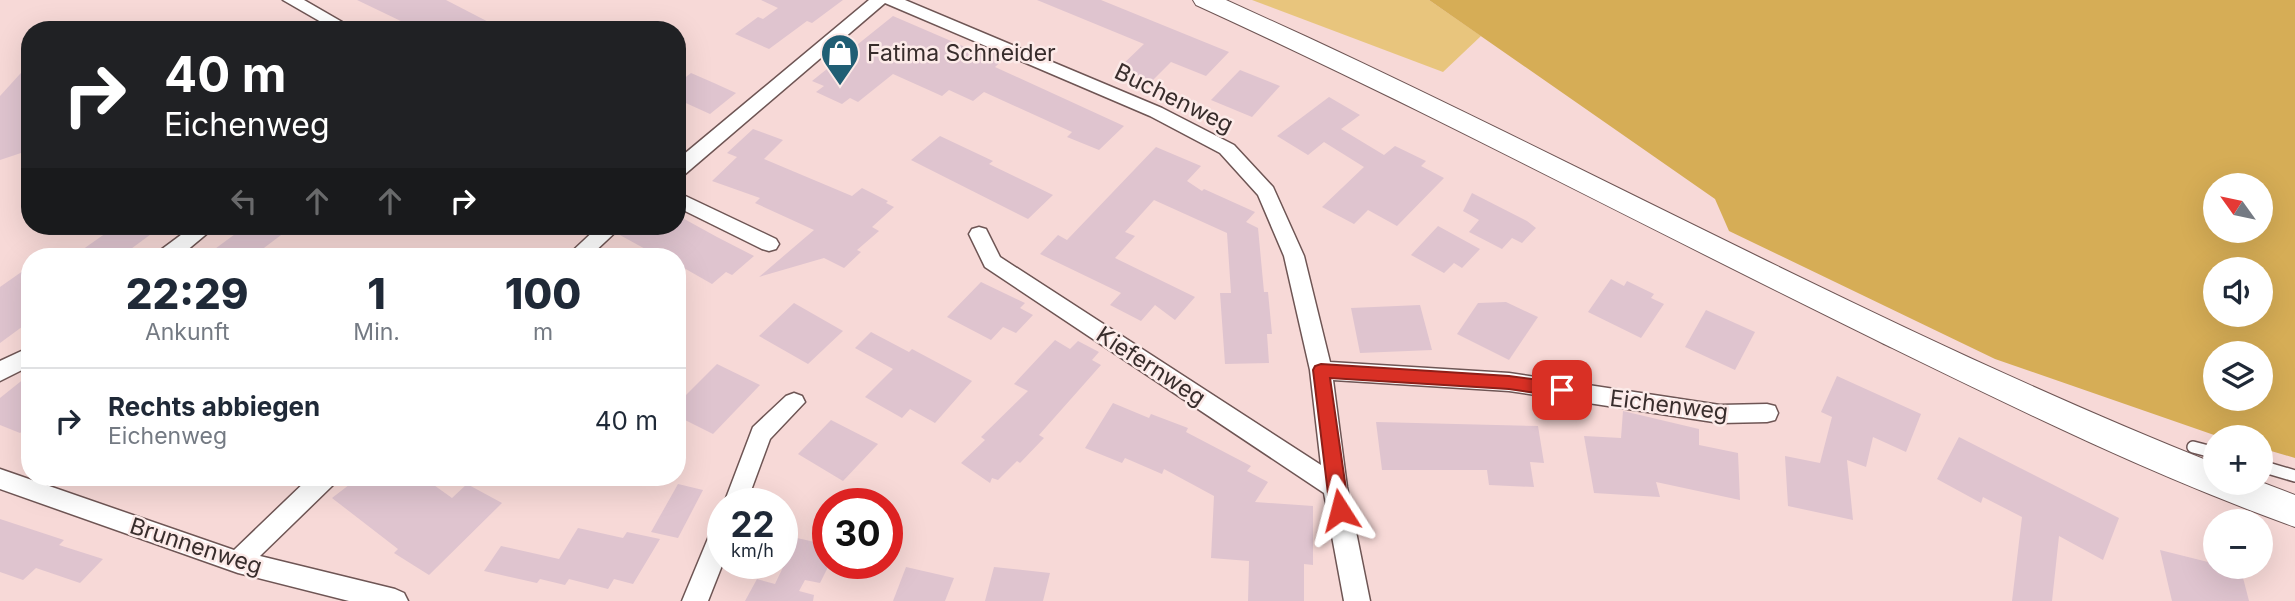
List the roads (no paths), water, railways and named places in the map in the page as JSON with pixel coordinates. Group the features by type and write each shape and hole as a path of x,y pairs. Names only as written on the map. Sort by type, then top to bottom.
{"main road":[{"path":"1205,0 1347,65 2012,391 2203,474"},
{"path":"2254,495 2295,511"}],"street":[{"path":"291,0 331,21"},
{"path":"686,162 879,0"},
{"name":"Buchenweg","path":"891,0 1156,112 1227,149 1266,192 1294,256 1321,370 1335,487 1357,601"},
{"path":"686,203 769,244"},
{"name":"Kiefernweg","path":"979,234 992,262 1335,487"},
{"path":"177,248 194,235"},
{"path":"586,248 602,235"},
{"path":"0,372 21,360"},
{"name":"Eichenweg","path":"1321,370 1509,383 1720,414 1767,413"},
{"path":"740,488 761,434 794,402"},
{"name":"Brunnenweg","path":"0,479 238,562 395,601"},
{"path":"238,562 317,486"},
{"path":"695,601 707,571"}],"lane":[{"path":"2193,447 2203,450"},
{"path":"2273,470 2295,476"}],"place":[{"name":"Fatima Schneider","path":"840,87"}]}
